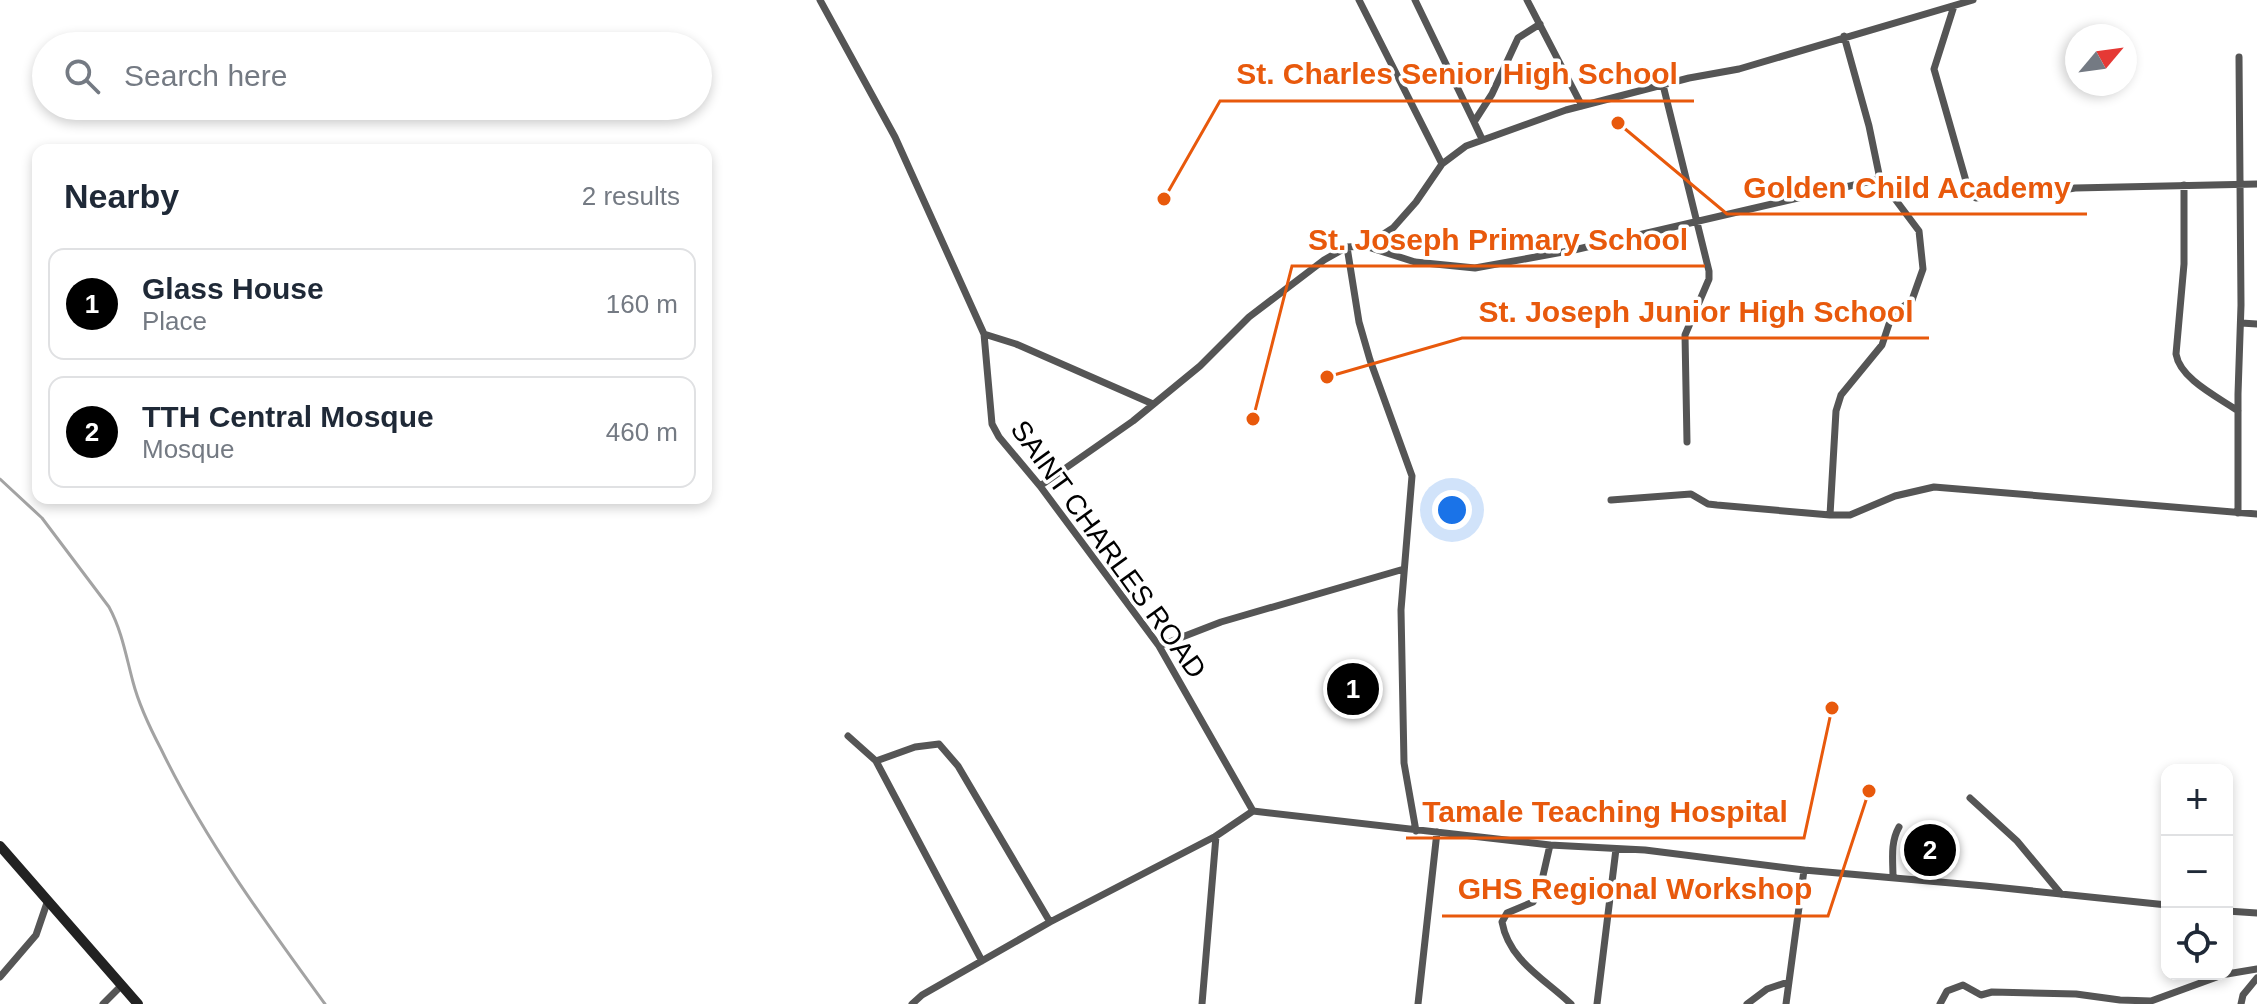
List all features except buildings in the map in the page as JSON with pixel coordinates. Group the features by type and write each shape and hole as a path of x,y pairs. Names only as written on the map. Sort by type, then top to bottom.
{"main road":[{"path":"0,846 138,1004"}],"street":[{"name":"SAINT CHARLES ROAD","path":"820,0 895,137 984,334 992,424 1159,646 1253,811"},
{"path":"1359,0 1442,164"},
{"path":"1415,0 1482,139"},
{"path":"1365,246 1393,228 1406,215 1442,164 1466,146 1482,139 1582,106 1739,69 1973,0"},
{"path":"1529,1 1582,106"},
{"path":"1954,6 1934,69 1971,194 1983,198 2014,190 2051,192 2075,188 2257,184"},
{"path":"1474,122 1492,94 1518,38 1540,24"},
{"path":"1830,515 1836,411 1841,395 1882,345 1892,315 1912,300 1923,269 1919,231 1880,179 1844,36"},
{"path":"2238,513 2241,323 2239,57"},
{"path":"1663,85 1709,279 1685,335 1687,442"},
{"path":"1040,486 1106,442 1200,366 1249,317 1324,260 1347,247 1365,246 1415,262 1475,268 1698,223 1880,179"},
{"path":"2184,185 2184,264 2177,362 2184,372 2238,411"},
{"path":"1347,247 1366,347 1412,476 1401,610 1404,763 1416,831"},
{"path":"2241,323 2257,324"},
{"path":"984,334 1016,344 1153,404"},
{"path":"1611,500 1691,494 1708,504 1850,515 1895,496 1934,487 2257,514"},
{"path":"1159,646 1221,622 1404,569"},
{"path":"848,736 876,761 982,961"},
{"path":"876,761 915,747 939,744 958,766 1050,922"},
{"path":"1970,798 2017,841 2061,894"},
{"path":"912,1004 922,995 1050,922 1216,836 1253,811 1550,845 1616,849 2161,904"},
{"path":"1893,877 1892,849 1899,827"},
{"path":"1418,1004 1437,832"},
{"path":"1202,1004 1216,836"},
{"path":"1550,845 1539,893 1533,902 1507,913 1502,922 1507,942 1520,960 1571,1004"},
{"path":"1597,1004 1616,849"},
{"path":"1786,1004 1804,870"},
{"path":"0,977 36,935 48,900"},
{"path":"2233,911 2257,913"},
{"path":"2233,973 2257,969"},
{"path":"2241,1004 2243,995 2257,978"},
{"path":"1940,1004 1947,991 1963,985 1981,995 1992,992 2076,994 2151,1001 2209,980"},
{"path":"1747,1004 1767,989 1788,982"},
{"path":"103,1004 121,986"}],"waterway":[{"path":"0,479 42,518 109,607 120,634 135,691 178,783 237,880 325,1004"}],"place":[{"name":"Golden Child Academy","path":"1618,123"},
{"name":"St. Charles Senior High School","path":"1164,199"},
{"name":"St. Joseph Junior High School","path":"1327,377"},
{"name":"St. Joseph Primary School","path":"1253,419"},
{"name":"Glass House","path":"1353,689"},
{"name":"Tamale Teaching Hospital","path":"1832,708"},
{"name":"GHS Regional Workshop","path":"1869,791"},
{"name":"TTH Central Mosque","path":"1930,850"}]}
